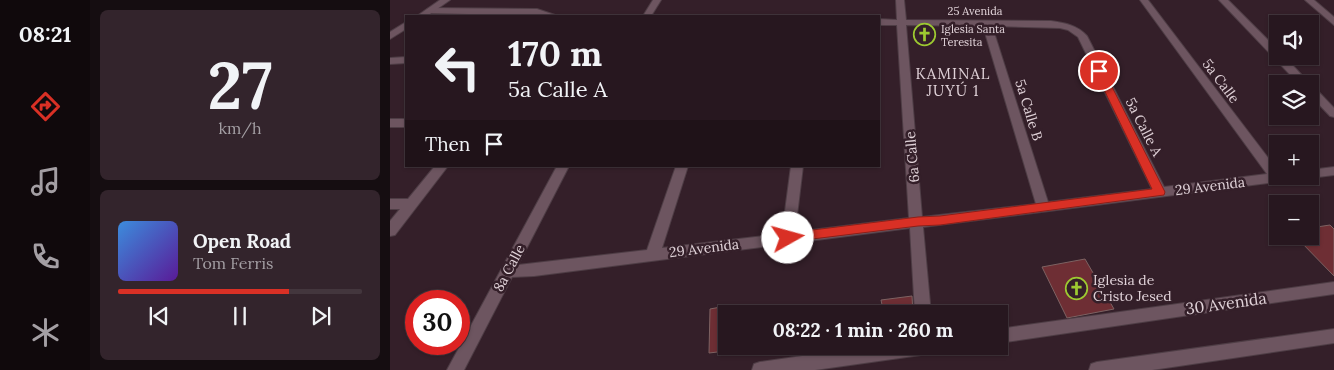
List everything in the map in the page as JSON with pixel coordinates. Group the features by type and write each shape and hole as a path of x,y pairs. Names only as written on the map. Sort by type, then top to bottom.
{"street":[{"path":"425,14 446,0"},
{"path":"649,15 657,0"},
{"name":"6a Calle","path":"900,0 918,222 923,305"},
{"name":"5a Calle","path":"1144,0 1269,159"},
{"path":"1223,0 1269,47"},
{"path":"1309,0 1334,22"},
{"path":"425,14 537,12 550,15"},
{"name":"25 Avenida","path":"880,22 986,22 1051,24 1070,27"},
{"name":"5a Calle B","path":"986,22 1042,206"},
{"path":"390,36 405,26"},
{"name":"5a Calle A","path":"1070,27 1082,36 1160,192"},
{"path":"390,60 405,60"},
{"path":"1287,65 1296,75"},
{"path":"1319,98 1334,114"},
{"path":"390,123 405,123"},
{"path":"390,231 441,167"},
{"name":"8a Calle","path":"455,370 562,167"},
{"path":"653,254 682,167"},
{"path":"788,238 797,167"},
{"path":"1319,173 1334,171"},
{"name":"29 Avenida","path":"507,271 534,270 918,222 940,221 1042,206 1269,179"},
{"path":"390,204 410,204"},
{"name":"30 Avenida","path":"1008,335 1334,288"},
{"path":"1097,370 1334,336"},
{"path":"760,370 864,355"}],"building":[{"path":"1330,225 1334,229 1334,276 1304,245 1319,245 1319,227"},
{"name":"Iglesia de Cristo Jesed","path":"1085,259 1114,309 1067,318 1042,267"},
{"path":"912,296 912,305 882,305 881,300"},
{"path":"718,308 718,352 709,353 710,309"}],"place":[{"name":"Iglesia Santa Teresita","path":"925,35"},
{"name":"Iglesia de Cristo Jesed","path":"1077,288"}],"district":[{"name":"KAMINAL JUYÚ 1","path":"953,82"}],"route":[{"path":"788,238 940,221 1042,206 1160,192 1099,71"}]}
